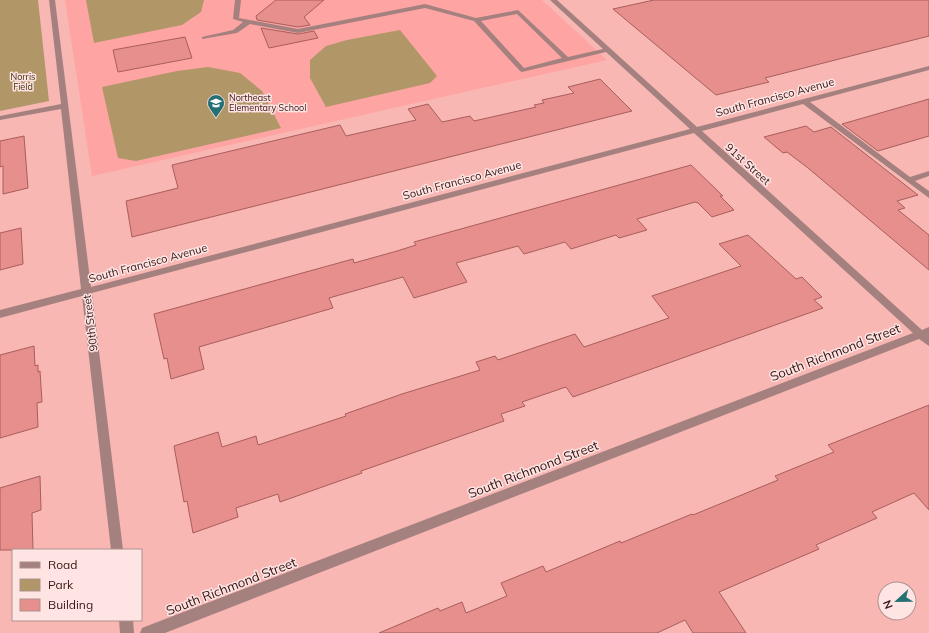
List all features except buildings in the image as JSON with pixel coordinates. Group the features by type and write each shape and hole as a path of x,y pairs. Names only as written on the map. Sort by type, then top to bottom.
{"street":[{"name":"90th Street","path":"52,0 117,549"},
{"path":"238,0 236,19 298,31 425,6 476,20 518,12 568,60"},
{"name":"91st Street","path":"556,0 694,130 926,336"},
{"path":"476,20 522,70 608,50"},
{"path":"204,38 235,32 249,21"},
{"name":"South Francisco Avenue","path":"0,314 929,68"},
{"path":"804,101 929,195"},
{"path":"0,118 64,106"},
{"path":"908,180 929,173"},
{"name":"South Richmond Street","path":"147,633 926,336"},
{"path":"126,621 128,633"}],"shaded area":[{"name":"Northeast Elementary School","path":"65,0 542,0 607,60 92,176"}],"green space":[{"name":"Norris Field","path":"0,0 38,0 49,101 0,111"},
{"path":"86,0 204,0 201,12 182,25 94,43"},
{"path":"400,30 437,76 430,83 326,107 310,78 310,60 326,46 347,40"},
{"path":"208,67 240,73 262,91 281,128 136,161 118,158 102,87 177,71"}],"place":[{"name":"Northeast Elementary School","path":"216,118"}]}
